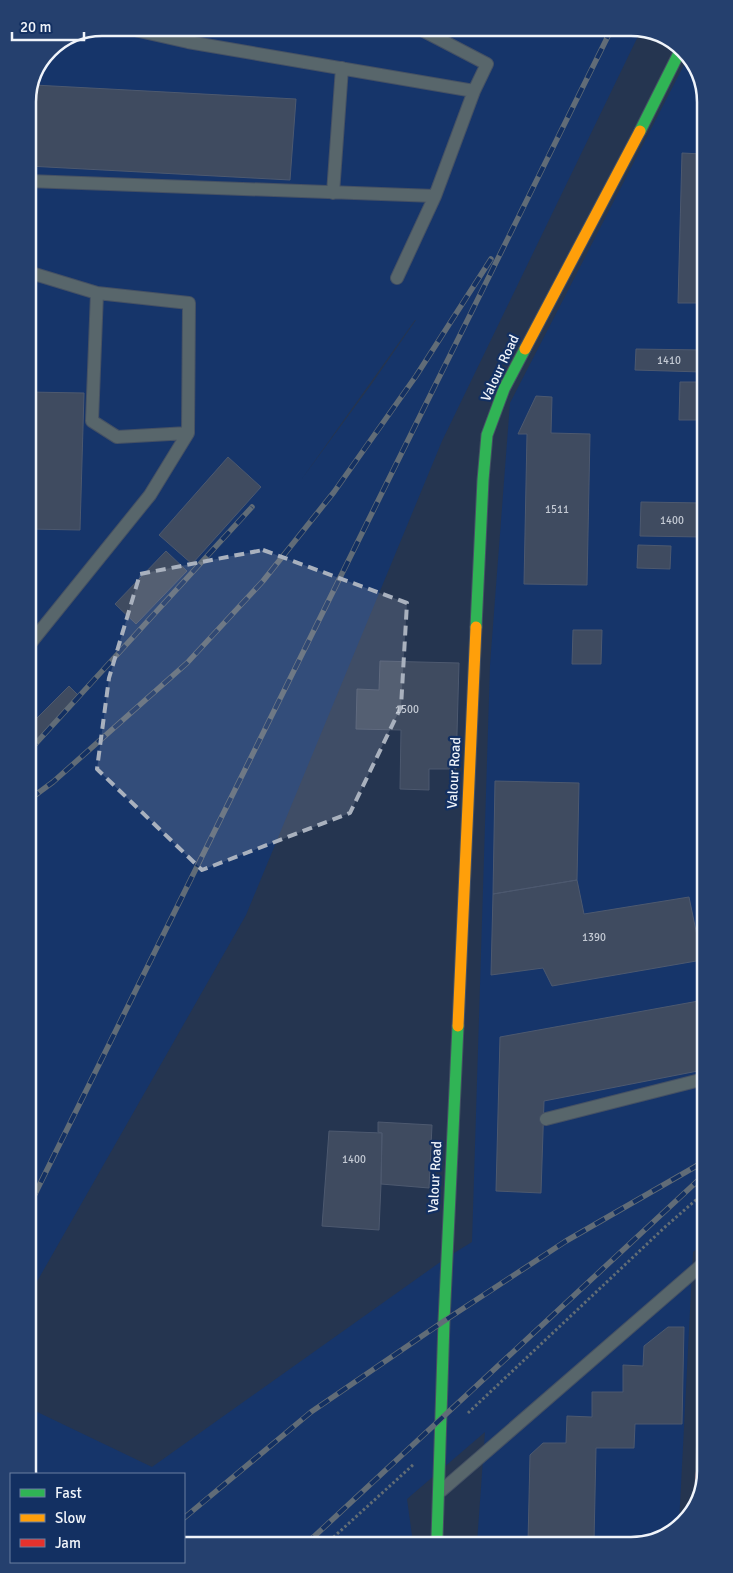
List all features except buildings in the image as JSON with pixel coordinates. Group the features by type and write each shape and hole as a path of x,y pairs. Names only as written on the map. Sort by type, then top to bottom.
{"street":[{"name":"Valour Road","path":"437,1537 446,1276 482,510 488,435 504,389 640,132 677,56"}],"lane":[{"path":"161,36 474,91"},
{"path":"397,278 435,196 474,91 488,64 434,36"},
{"path":"333,193 342,68"},
{"path":"36,181 435,196"},
{"path":"36,274 96,293 189,302 188,434 150,495 36,636"},
{"path":"96,293 92,422 117,437 188,434"},
{"path":"546,1119 697,1081"},
{"path":"439,1493 697,1269"}],"path":[{"path":"334,1537 697,1199"}],"highlighted area":[{"path":"263,550 407,603 401,707 350,813 202,870 97,769 109,678 140,574"}],"shaded area":[{"path":"102,36 638,37 442,441 246,915 36,1283 36,98 43,73 50,62 69,45 81,40","holes":["415,320 416,320 371,385 301,480"]},
{"path":"684,64 693,81 697,102 697,1249 693,1252 679,1515 660,1530 631,1537 477,1537 485,1432 407,1499 412,1537 185,1537 185,1473 36,1473 36,1411 152,1467 446,1258 472,1242 490,665 510,403"}],"railway":[{"path":"36,1192 608,36"},
{"path":"36,795 53,782 187,663 263,581 334,492 416,376 491,259"},
{"path":"36,743 252,507"},
{"path":"185,1517 311,1412 444,1321 566,1241 697,1166"},
{"path":"314,1537 697,1181"}],"traffic: fast":[{"path":"640,131 677,56"},
{"path":"476,627 487,435 504,389 525,349"},
{"path":"437,1537 444,1321 458,1026"}],"traffic: slow":[{"path":"525,349 640,131"},
{"path":"458,1026 476,627"}]}
